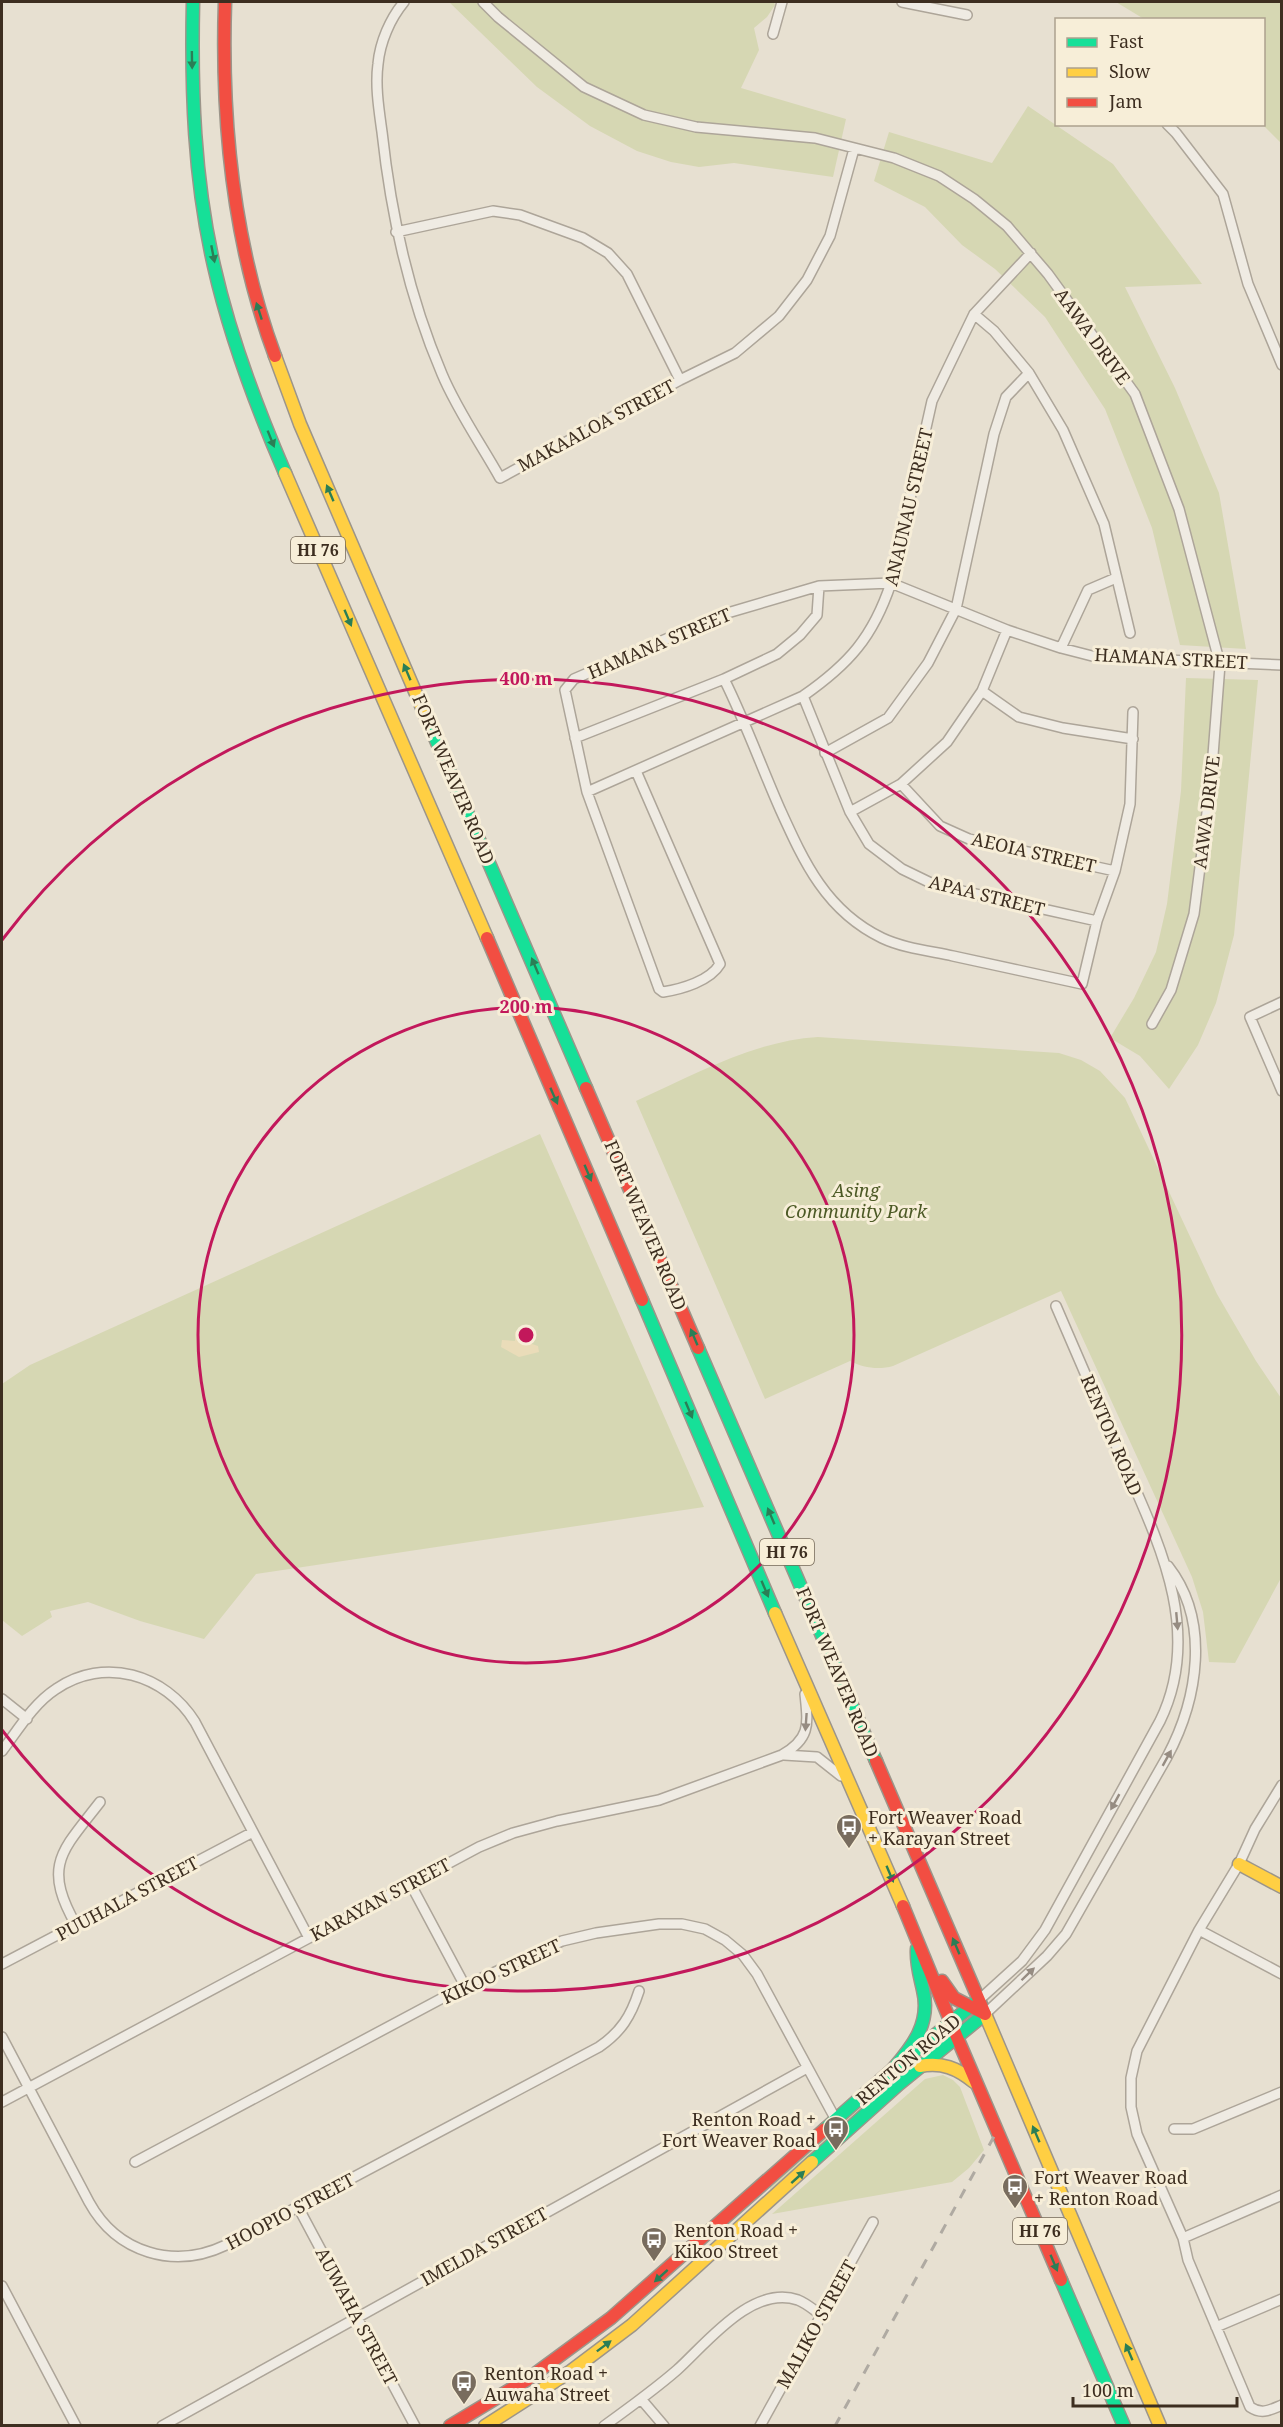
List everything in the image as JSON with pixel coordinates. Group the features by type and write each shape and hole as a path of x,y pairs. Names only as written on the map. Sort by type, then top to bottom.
{"main road":[{"name":"FORT WEAVER ROAD","path":"193,2 194,101 204,211 222,298 242,366 270,438 565,1119 803,1678 919,1942 1124,2426"},
{"name":"FORT WEAVER ROAD","path":"225,2 224,89 227,144 235,204 254,294 300,424 595,1104 974,2004 985,2014 1160,2426"},
{"path":"1239,1864 1281,1887"},
{"path":"919,1942 929,1954 949,1993 974,2004"},
{"path":"892,2069 916,2042 924,2025 925,1999 916,1963 919,1942"},
{"name":"RENTON ROAD","path":"450,2426 528,2379 640,2294 892,2069 974,2004"},
{"name":"RENTON ROAD","path":"485,2426 572,2370 652,2308 920,2066 985,2014"},
{"path":"920,2066 933,2063 947,2064 958,2068 978,2085"},
{"path":"757,2190 768,2203"},
{"path":"561,2356 572,2370"}],"street":[{"name":"MAKAALOA STREET","path":"404,2 386,32 378,64 378,94 386,174 396,232 422,322 443,376 500,478 735,353 779,316 807,280 830,236 854,149"},
{"name":"AAWA DRIVE","path":"483,2 584,87 644,115 696,127 815,138 894,159 939,176 1007,226 1074,308 1135,394 1179,509 1220,664 1211,781 1194,915 1171,990 1152,1024"},
{"path":"773,34 782,2"},
{"path":"902,2 967,15"},
{"path":"1169,126 1223,194 1248,284 1281,365"},
{"path":"396,232 493,211 520,215 584,238 608,253 627,274 681,380"},
{"name":"ANAUNAU STREET","path":"587,792 803,696 834,674 868,635 883,607 891,583 932,401 974,314 1031,253"},
{"name":"HAMANA STREET","path":"974,314 994,331 1029,373 1063,430 1104,524 1130,633"},
{"path":"825,753 888,718 928,663 956,609 994,434 1006,396 1029,373"},
{"path":"1061,648 1088,590 1116,578"},
{"name":"HAMANA STREET","path":"636,771 720,964 717,969 700,980 663,992 659,989 587,792 565,690 574,679 724,614 819,586 891,583 1007,630 1096,657 1281,665"},
{"path":"575,738 724,679 777,654 800,635 817,615 819,586"},
{"path":"850,812 901,784 947,742 982,691 1007,630"},
{"path":"724,679 745,722 766,777 801,855 815,880 839,908 883,939 1083,984 1097,921 1115,871 1130,804 1133,712"},
{"path":"982,691 1019,717 1063,728 1132,739"},
{"name":"APAA STREET","path":"803,696 850,812 869,844 902,869 935,885 1097,921"},
{"name":"AEOIA STREET","path":"901,784 940,826 969,839 1115,871"},
{"path":"1281,1002 1250,1017 1281,1091"},
{"name":"RENTON ROAD","path":"974,2004 1022,1961 1039,1940 1165,1711 1174,1680 1178,1647 1176,1614 1167,1564 1056,1306"},
{"name":"RENTON ROAD","path":"985,2014 1054,1950 1066,1934 1182,1727 1194,1680 1194,1630 1185,1595 1178,1578 1167,1564"},
{"path":"2,1751 39,1704 56,1689 87,1675 120,1673 153,1682 173,1695 189,1712 309,1938"},
{"name":"KARAYAN STREET","path":"2,2102 479,1847 513,1833 557,1821 659,1800 782,1755 796,1745 807,1726 803,1678"},
{"path":"2,1699 27,1719"},
{"name":"KARAYAN STREET","path":"782,1755 817,1757 836,1770 852,1787"},
{"path":"1281,1785 1255,1829 1239,1864 1199,1930 1137,2051 1131,2078 1131,2107 1137,2134 1183,2238 1188,2260 1250,2407 1257,2412 1266,2412 1281,2405"},
{"path":"75,1925 60,1892 58,1867 67,1844 100,1802"},
{"name":"PUUHALA STREET","path":"2,1964 253,1832"},
{"path":"410,1883 465,1986"},
{"name":"KIKOO STREET","path":"135,2162 465,1986 546,1947 577,1937 659,1924 693,1926 725,1940 751,1964 836,2120"},
{"path":"1199,1930 1281,1974"},
{"name":"HOOPIO STREET","path":"2,2037 94,2212 118,2237 138,2249 171,2257 205,2254 226,2245 599,2047 622,2027 633,2011 639,1991"},
{"name":"IMELDA STREET","path":"162,2426 807,2068"},
{"path":"1174,2129 1194,2130 1281,2092"},
{"path":"1183,2238 1281,2195"},
{"name":"AUWAHA STREET","path":"298,2207 416,2426"},
{"name":"MALIKO STREET","path":"760,2426 873,2222"},
{"path":"2,2286 76,2426"},
{"path":"604,2426 677,2370 734,2317 752,2306 772,2300 793,2299 803,2302 821,2315"},
{"path":"1216,2326 1281,2299"},
{"path":"640,2399 664,2426"}],"green space":[{"path":"449,2 774,2 775,5 767,17 754,28 759,50 741,88 846,119 833,177 734,163 699,167 671,162 637,151 590,126 537,87"},
{"path":"1116,2 1281,2 1281,143 1264,126 1265,18 1142,18"},
{"path":"1028,106 1113,164 1202,284 1125,287 1175,388 1219,493 1246,649 1180,645 1152,528 1105,409 1045,317 995,269 962,245 925,207 874,181 889,132 992,163"},
{"path":"1186,678 1258,680 1234,935 1216,1003 1198,1045 1169,1089 1140,1056 1110,1038 1134,998 1156,952 1167,904 1181,791"},
{"name":"Asing Community Park","path":"818,1037 1059,1053 1081,1060 1100,1071 1125,1098 1217,1294 1256,1361 1281,1398 1281,1578 1235,1663 1209,1662 1203,1612 1192,1577 1061,1291 893,1366 871,1368 850,1361 765,1399 636,1101 747,1052 770,1045"},
{"path":"540,1134 704,1507 256,1574 204,1639 140,1621 88,1602 50,1611 52,1617 22,1636 2,1620 2,1384 30,1365"},
{"path":"943,2075 960,2087 984,2150 969,2168 952,2182 772,2214 925,2079"},
{"path":"891,2079 830,2142 772,2192 770,2191 770,2186"}],"sand":[{"path":"519,1330 526,1342 538,1346 539,1352 519,1357 501,1347 502,1340 515,1341 515,1332"}],"railway":[{"path":"835,2426 997,2131"}],"traffic: fast":[{"path":"193,2 195,134 207,233 220,293 236,345 285,473"},
{"path":"426,717 586,1088"},
{"path":"642,1300 775,1613"},
{"path":"698,1348 876,1761"},
{"path":"893,2069 913,2043 922,2023 925,2002 917,1949"},
{"path":"825,2129 893,2069 976,2002"},
{"path":"812,2162 899,2084 985,2014"},
{"path":"1061,2280 1124,2426"}],"traffic: slow":[{"path":"275,356 300,424 426,717"},
{"path":"285,473 487,938"},
{"path":"775,1613 903,1906"},
{"path":"1239,1864 1282,1887"},
{"path":"985,2014 1160,2426"},
{"path":"920,2066 949,2067 974,2082"},
{"path":"485,2426 571,2371 632,2325 812,2162"}],"traffic: jam":[{"path":"225,2 225,92 233,182 249,270 275,356"},
{"path":"487,938 642,1300"},
{"path":"586,1088 698,1348"},
{"path":"876,1761 985,2014"},
{"path":"903,1906 956,2035"},
{"path":"942,1981 954,1998 985,2014"},
{"path":"956,2035 1061,2280"},
{"path":"450,2426 528,2379 611,2318 825,2129"}],"place":[{"name":"Fort Weaver Road + Karayan Street","path":"849,1850"},
{"name":"Renton Road + Fort Weaver Road","path":"836,2152"},
{"name":"Fort Weaver Road + Renton Road","path":"1015,2210"},
{"name":"Renton Road + Kikoo Street","path":"654,2263"},
{"name":"Renton Road + Auwaha Street","path":"464,2406"}]}
